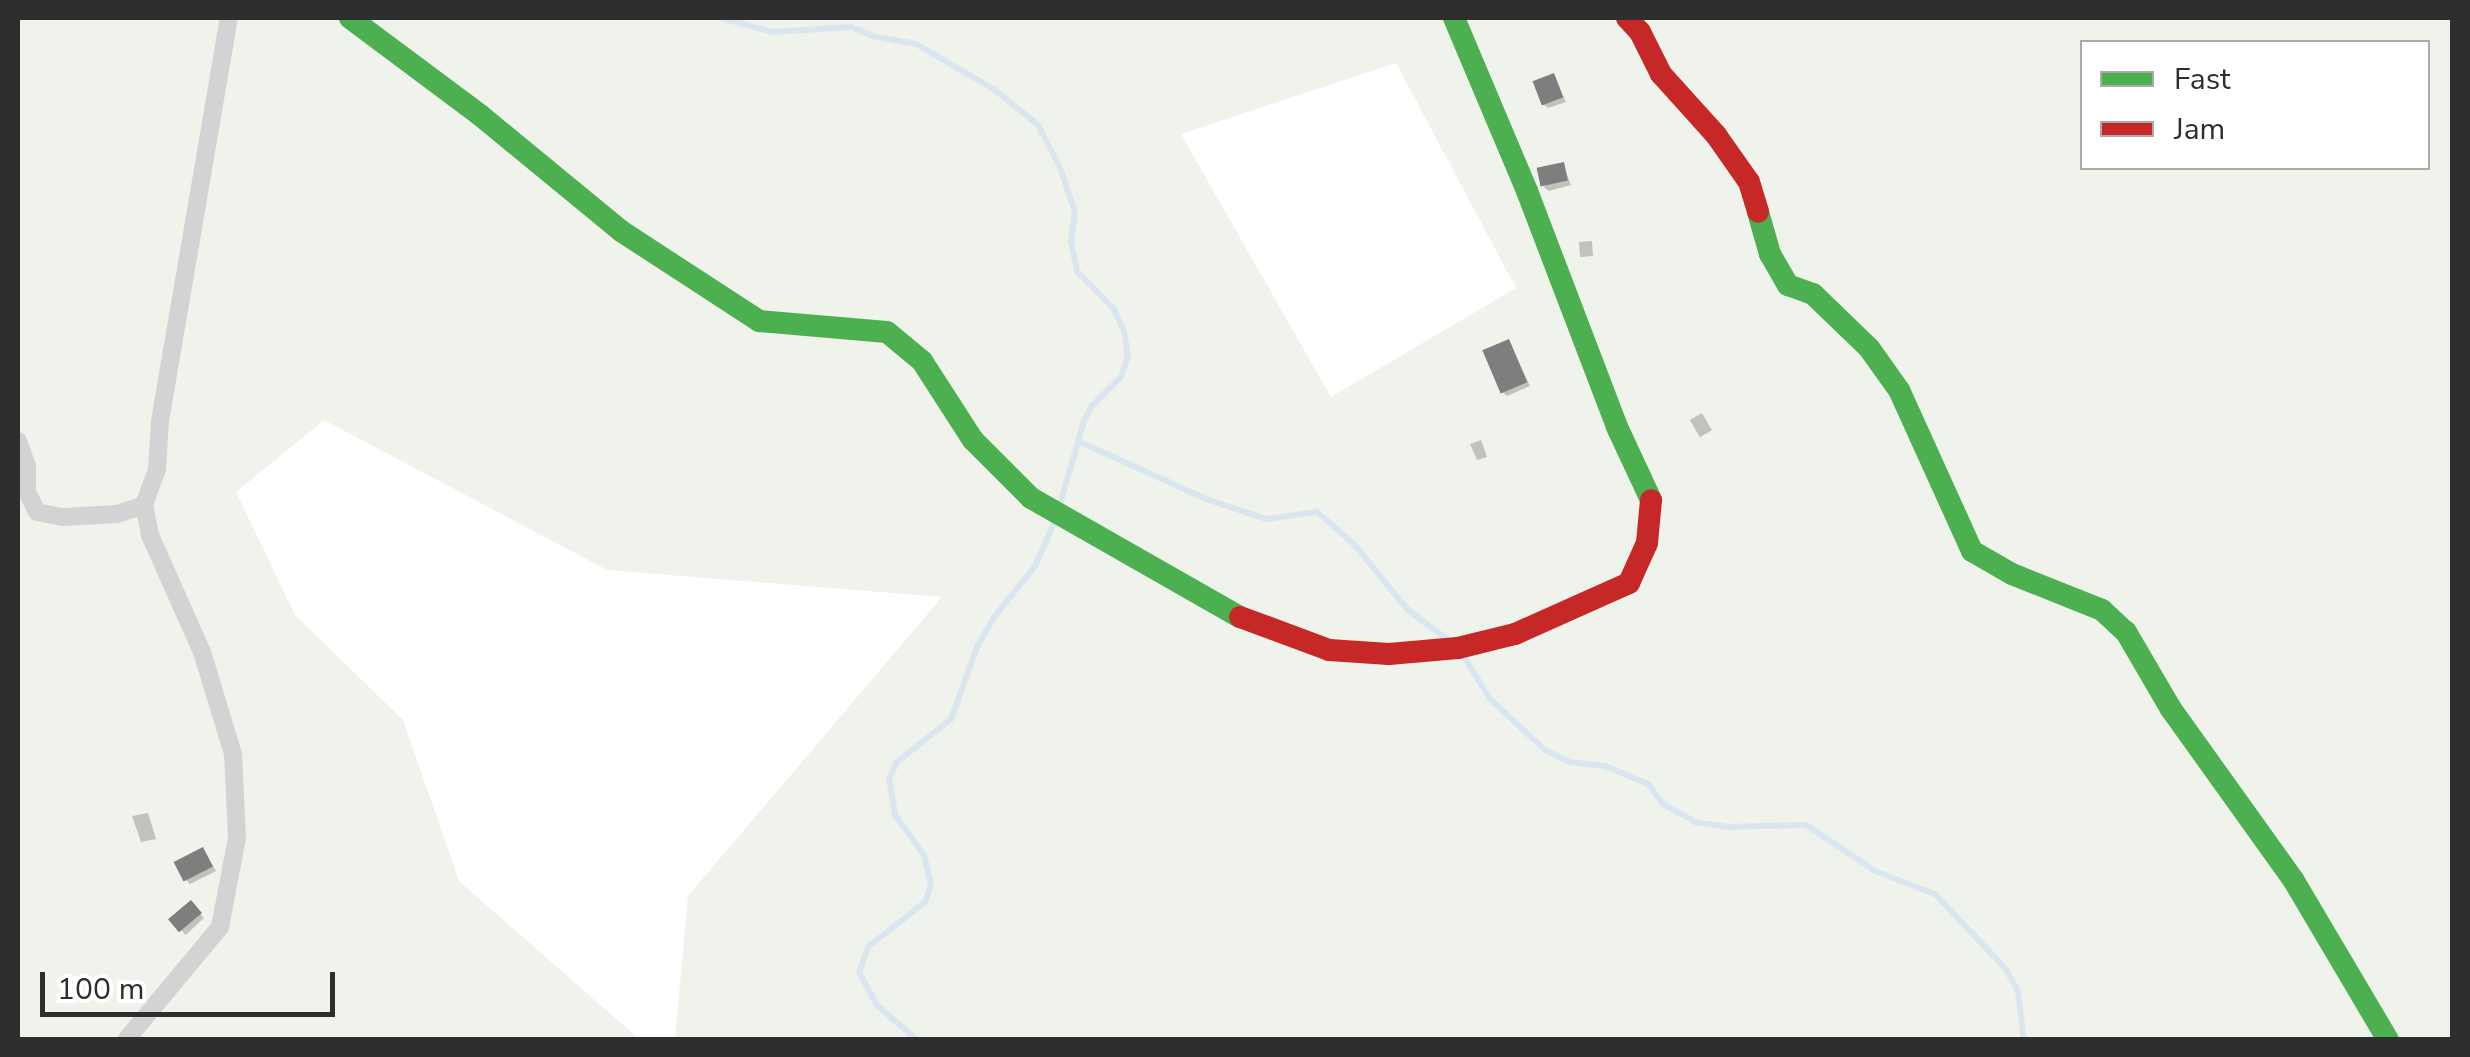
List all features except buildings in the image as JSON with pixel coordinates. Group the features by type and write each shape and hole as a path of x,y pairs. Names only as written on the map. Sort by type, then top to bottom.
{"street":[{"path":"126,1040 220,927 236,838 232,754 202,652 150,535 144,505 156,470 160,421 229,18"},
{"path":"350,18 480,115 621,231 759,322 887,332 922,361 972,440 1031,498 1057,516 1232,614 1329,650 1389,654 1458,648 1515,634 1630,583 1647,543 1651,500 1454,18"},
{"path":"1627,18 1640,32 1660,74 1716,135 1749,182 1770,254 1788,285 1813,294 1869,348 1899,390 1972,551 2012,574 2102,610 2126,632 2171,708 2294,880 2388,1040"},
{"path":"18,441 27,466 27,492 37,512 63,517 116,514 144,505"}],"shaded area":[{"path":"18,18 2452,18 2452,1039 675,1039 688,896 942,597 607,570 324,420 236,492 295,615 403,720 459,881 639,1039 18,1039","holes":["1396,63 1516,288 1331,397 1181,134"]}],"waterway":[{"path":"721,18 773,32 851,27 876,37 916,44 995,90 1038,125 1060,167 1075,212 1071,242 1077,271 1114,309 1124,331 1128,355 1121,377 1092,406 1084,421 1058,511"},
{"path":"1080,442 1206,499 1266,519 1317,512 1354,544 1407,609 1452,643"},
{"path":"917,1040 877,1005 859,973 868,947 925,902 931,885 924,855 895,815 889,779 897,762 951,719 978,645 995,616 1035,566 1054,523"},
{"path":"1461,652 1490,699 1545,750 1570,762 1605,766 1648,784 1663,804 1695,822 1727,827 1806,825 1875,871 1935,894 2006,969 2018,992 2024,1040"}],"traffic: fast":[{"path":"350,18 480,115 621,231 759,321 887,332 922,361 973,440 1031,498 1240,617"},
{"path":"1454,18 1527,191 1617,427 1651,500"},
{"path":"1758,212 1770,254 1788,285 1813,294 1869,348 1899,390 1972,551 2012,574 2102,610 2126,632 2171,709 2294,881 2388,1040"}],"traffic: jam":[{"path":"1627,18 1640,32 1661,74 1716,135 1749,182 1758,212"},
{"path":"1240,617 1329,650 1389,654 1458,648 1515,634 1629,583 1647,543 1651,500"}]}
